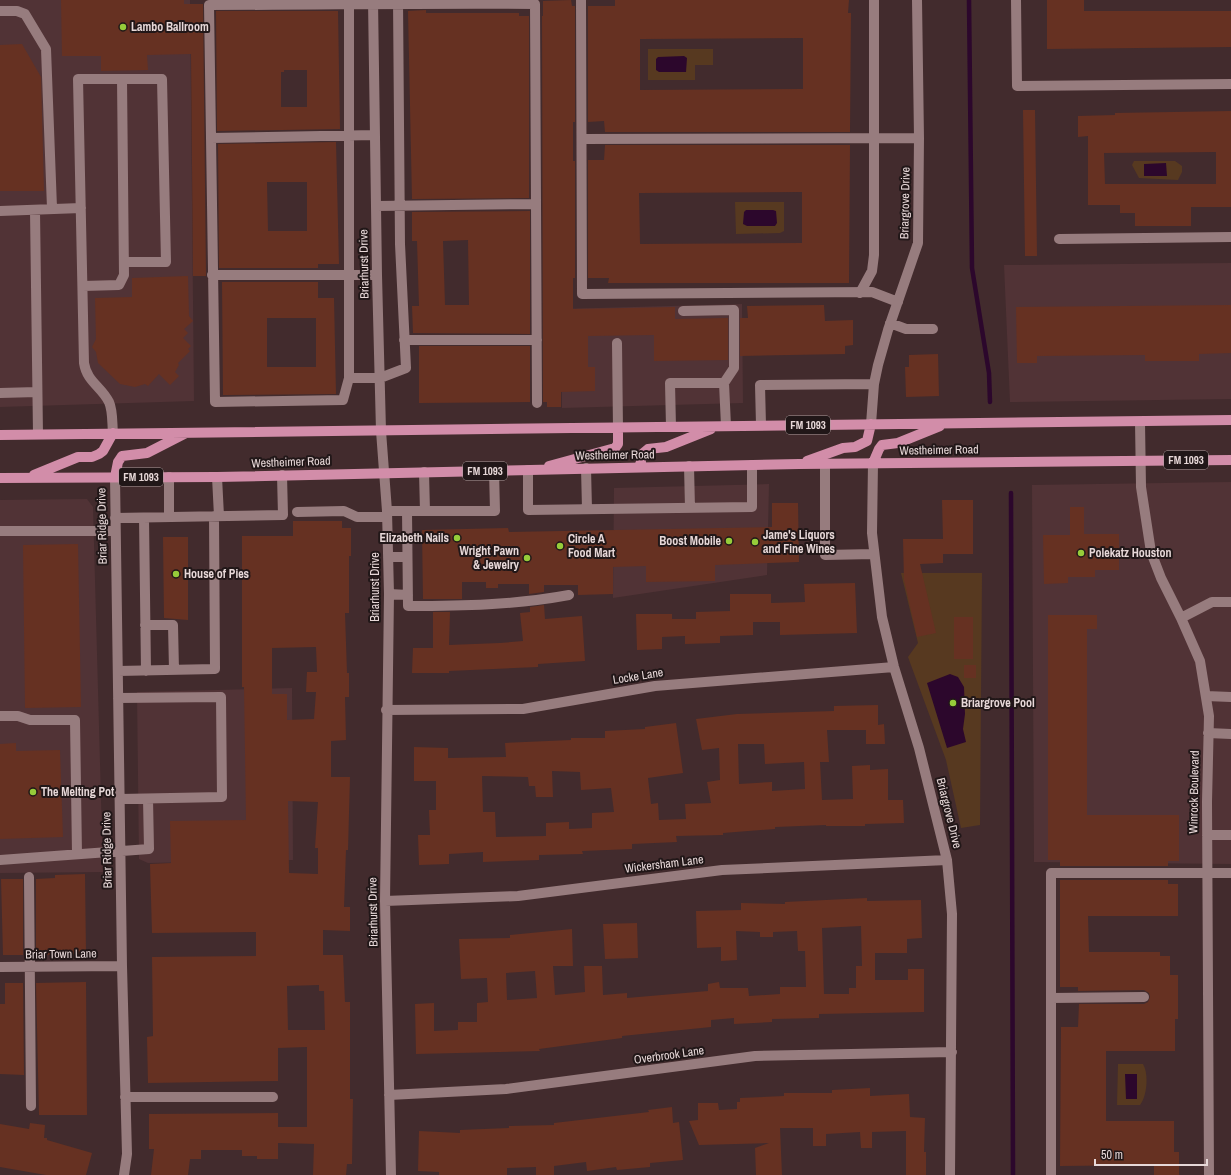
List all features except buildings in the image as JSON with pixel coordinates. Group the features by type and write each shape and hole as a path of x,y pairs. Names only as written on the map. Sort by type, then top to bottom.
{"main road":[{"name":"FM 1093","path":"0,435 618,429 761,425 1231,420"},
{"path":"799,464 843,448 862,444 867,440 871,424"},
{"path":"873,464 879,448 882,445 898,443 946,424"},
{"path":"640,467 642,454 648,449 666,447 721,426"},
{"path":"532,470 615,448 618,444 618,429"},
{"path":"115,477 118,462 122,456 146,453 188,432"},
{"path":"28,477 78,458 92,457 99,454 103,451 113,433"},
{"name":"Westheimer Road","path":"0,478 217,477 384,472 799,464 1231,460"}],"street":[{"path":"581,0 582,294 872,292 898,302"},
{"path":"860,293 872,271 874,255 874,0"},
{"name":"Briargrove Drive","path":"871,424 874,384 890,323 918,243 919,138 917,0"},
{"path":"1016,0 1017,86 1231,84"},
{"path":"349,378 380,378 406,368 400,206 398,1"},
{"path":"349,4 349,378 343,400 215,402 209,5 349,4 398,1 535,4 537,403"},
{"name":"Briarhurst Drive","path":"373,2 381,431 387,514 389,594 386,710 385,901 391,1175"},
{"path":"0,11 17,11 25,14 46,49 52,208"},
{"path":"113,433 110,403 86,373 78,79 162,79 166,262 124,262"},
{"path":"83,286 119,285 124,275 122,79"},
{"path":"211,138 375,136"},
{"path":"582,139 919,138"},
{"path":"376,206 536,204"},
{"path":"0,211 35,211 52,208 82,208"},
{"path":"35,211 38,434"},
{"path":"1059,239 1231,237"},
{"path":"212,275 377,275"},
{"path":"684,311 734,310 734,368 724,383 721,426"},
{"path":"890,323 906,329 933,329"},
{"path":"404,340 537,340"},
{"path":"617,343 618,429"},
{"path":"671,427 670,384 724,383"},
{"path":"761,425 760,385 874,384"},
{"path":"0,393 37,392"},
{"name":"Winrock Boulevard","path":"1140,422 1142,505 1151,552 1161,578 1200,661 1209,716 1207,835 1209,1175"},
{"path":"825,464 825,555 874,554"},
{"name":"Briargrove Drive","path":"873,464 874,554 882,617 894,667 920,748 947,860 952,914 950,1175"},
{"path":"532,470 528,510 752,507 752,465"},
{"path":"689,466 690,508"},
{"path":"586,468 587,509"},
{"path":"297,512 344,511 357,517 407,511 495,511 494,470"},
{"path":"424,472 425,511"},
{"path":"115,518 283,515 282,475"},
{"name":"Briar Ridge Drive","path":"115,477 122,966 127,1154 124,1175"},
{"path":"169,477 169,517"},
{"path":"118,671 215,669 217,477"},
{"path":"407,511 408,606 459,606 535,601 569,595"},
{"path":"144,518 146,671"},
{"path":"0,531 115,530"},
{"path":"388,557 408,557"},
{"path":"389,594 408,595"},
{"path":"1181,618 1212,602 1231,602"},
{"path":"145,626 174,625 174,670"},
{"name":"Locke Lane","path":"386,710 523,709 655,686 894,667"},
{"path":"1206,696 1231,697"},
{"path":"118,698 221,697 222,797 120,799"},
{"path":"0,716 18,716 30,720 75,720 77,854"},
{"path":"1208,733 1231,734"},
{"path":"0,860 149,849 148,799"},
{"path":"1207,835 1231,835"},
{"name":"Wickersham Lane","path":"385,901 518,896 722,870 947,860"},
{"path":"1051,1175 1051,873 1231,873"},
{"path":"29,877 31,1106"},
{"name":"Briar Town Lane","path":"0,967 122,966"},
{"path":"1051,998 1144,997"},
{"name":"Overbrook Lane","path":"389,1096 506,1089 755,1056 952,1052"},
{"path":"125,1097 273,1098"}],"shaded area":[{"path":"0,0 190,0 194,401 0,407"},
{"path":"648,49 713,49 713,65 695,65 695,80 648,80"},
{"path":"684,56 687,58 686,72 659,72 656,70 656,59 658,57"},
{"path":"1134,161 1175,161 1182,166 1182,172 1178,180 1139,178 1132,165"},
{"path":"1166,163 1167,176 1144,176 1144,164"},
{"path":"735,202 784,202 784,231 780,233 736,234"},
{"path":"746,210 776,211 777,223 775,226 747,226 743,224 744,212"},
{"path":"1231,263 1231,399 1010,402 1004,265"},
{"path":"742,304 743,403 562,408 561,309"},
{"path":"1231,482 1231,864 1034,862 1032,485"},
{"path":"769,484 767,575 613,598 614,488"},
{"path":"87,499 93,507 103,872 0,873 0,500"},
{"name":"Briargrove Pool","path":"901,573 982,573 980,825 961,828 946,760 908,657 918,643"},
{"path":"950,674 958,677 964,687 965,714 963,729 966,742 947,748 927,683"},
{"path":"292,688 293,860 148,863 139,859 137,692"},
{"path":"1118,1064 1143,1064 1147,1079 1146,1091 1140,1105 1117,1105"},
{"path":"1125,1074 1137,1074 1137,1099 1126,1099"}],"waterway":[{"path":"969,0 972,268 989,373 990,402"},
{"path":"1011,493 1013,1175"}],"place":[{"name":"Lambo Ballroom","path":"123,27"},
{"name":"Elizabeth Nails","path":"457,538"},
{"name":"Boost Mobile","path":"729,541"},
{"name":"Jame's Liquors and Fine Wines","path":"755,542"},
{"name":"Circle A Food Mart","path":"560,546"},
{"name":"Polekatz Houston","path":"1081,553"},
{"name":"Wright Pawn & Jewelry","path":"527,558"},
{"name":"House of Pies","path":"176,574"},
{"name":"Briargrove Pool","path":"953,703"},
{"name":"The Melting Pot","path":"33,792"}]}
